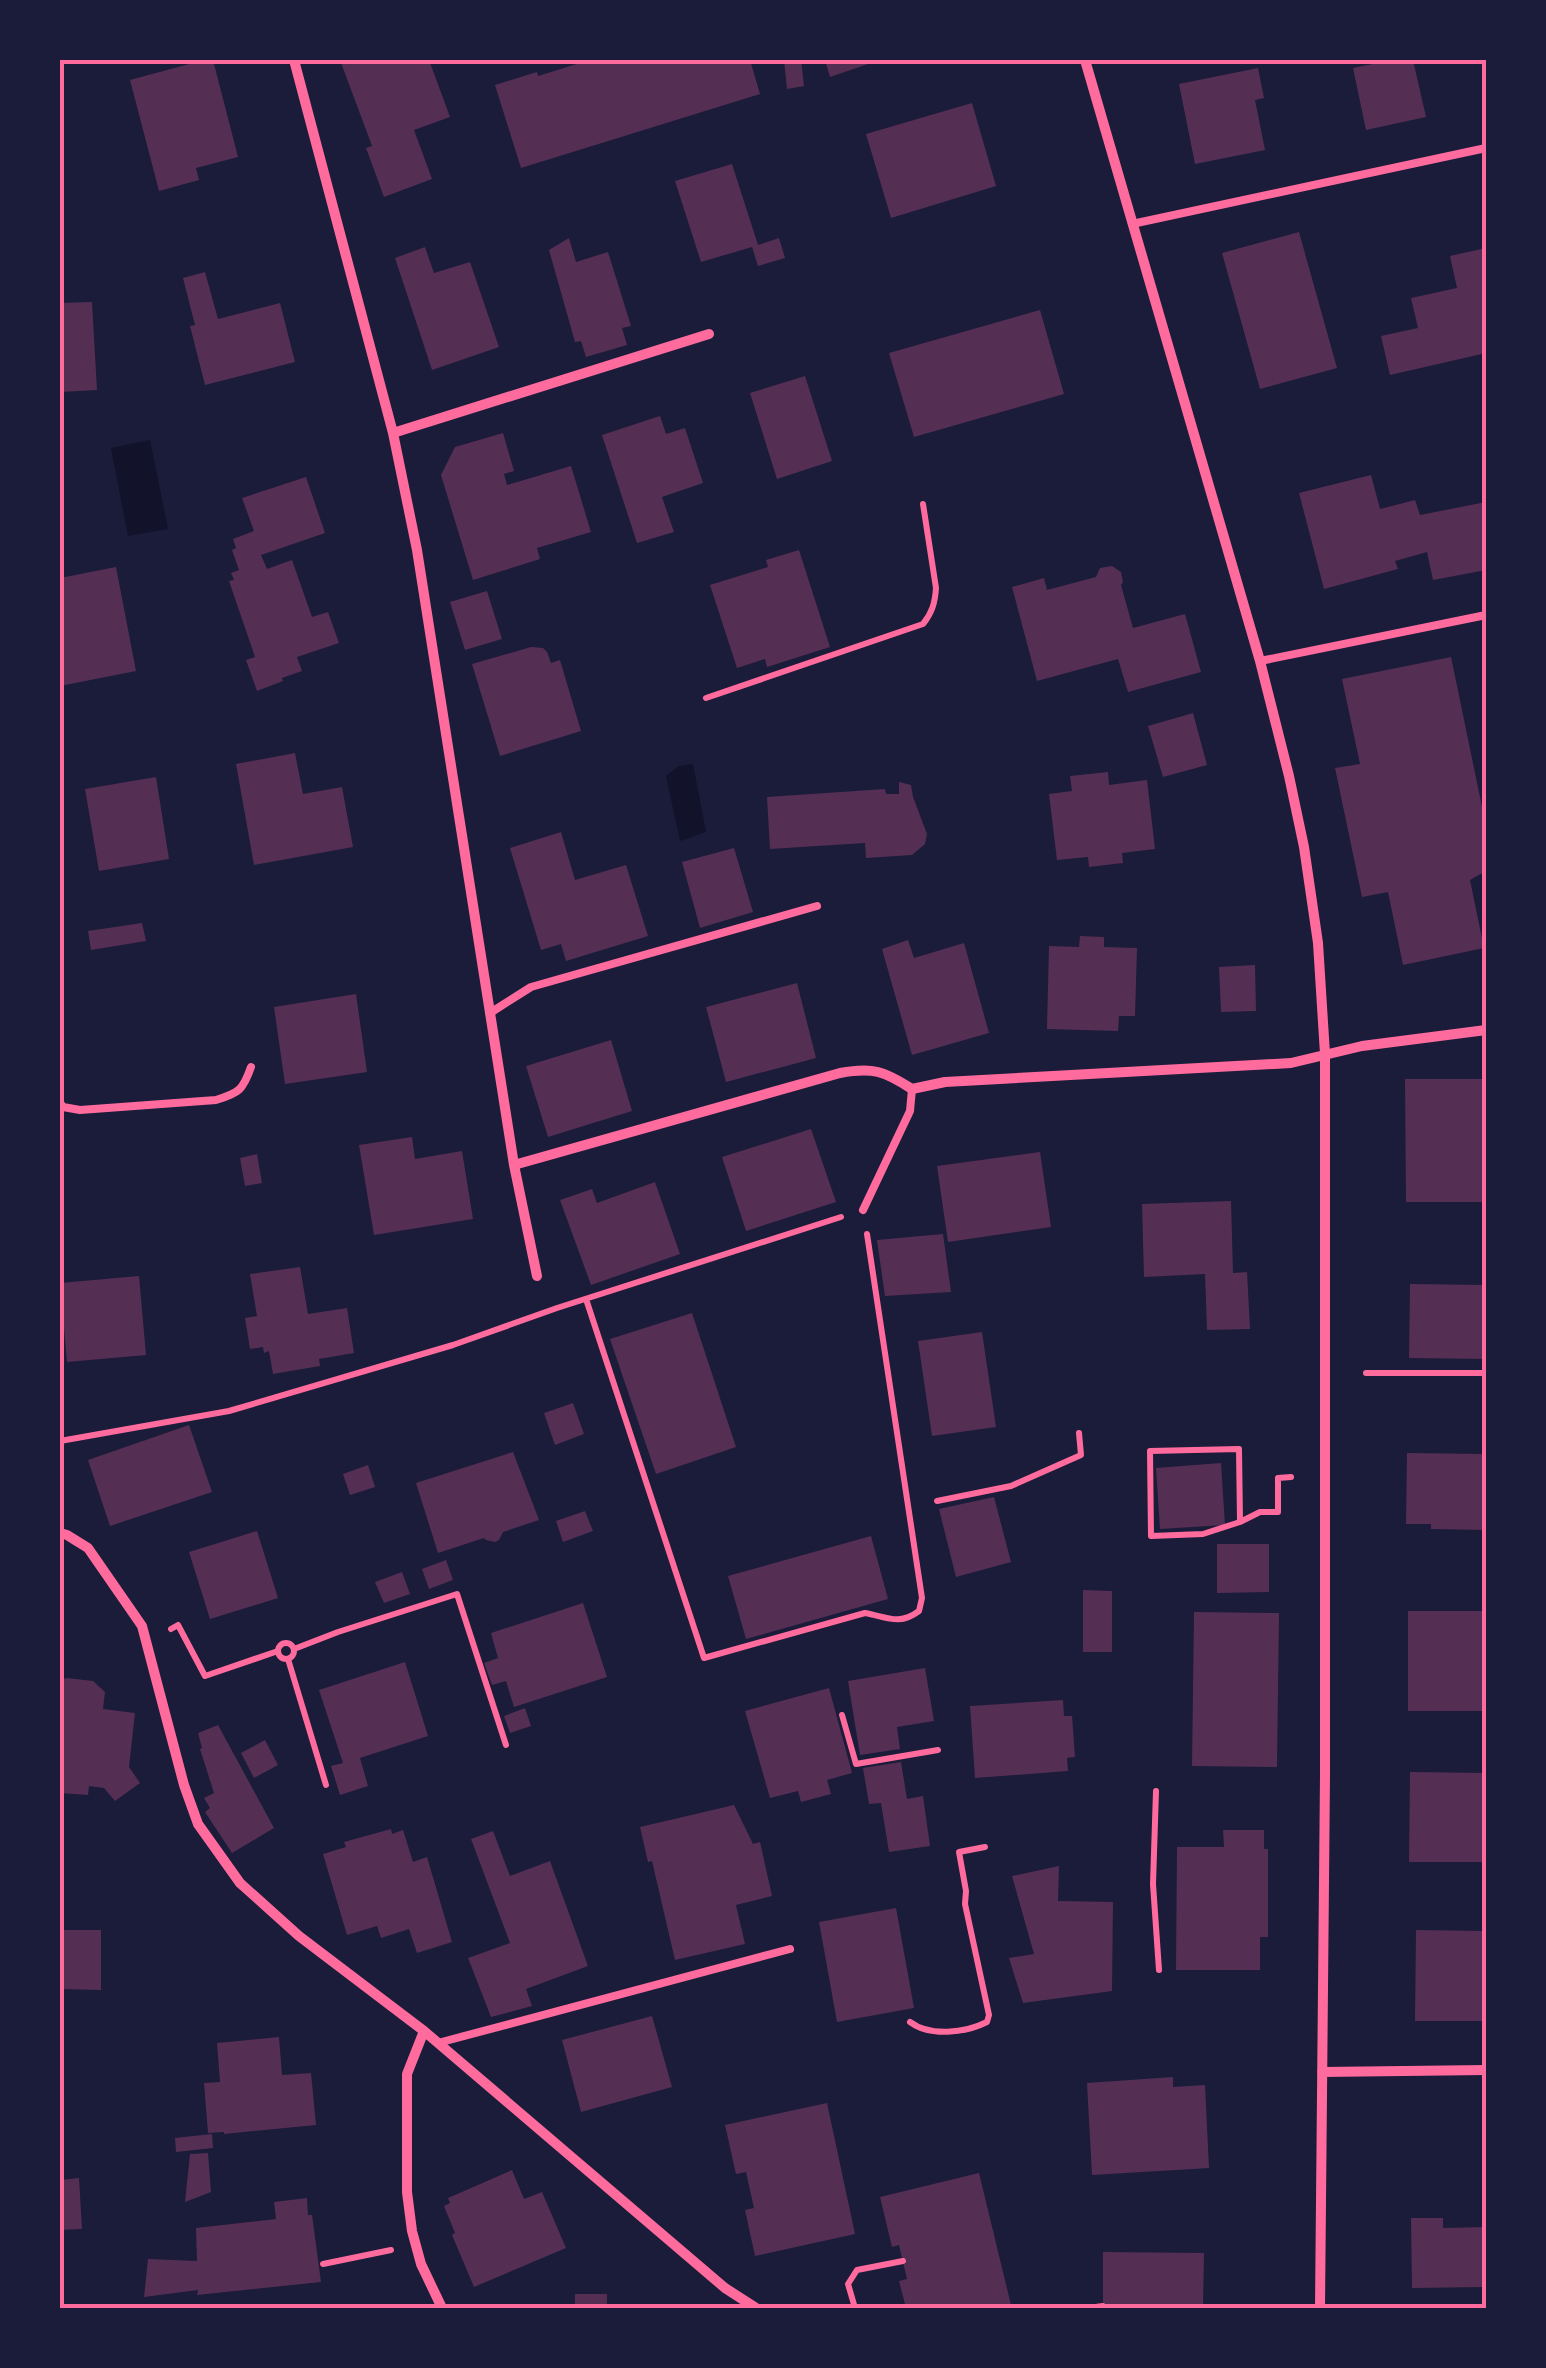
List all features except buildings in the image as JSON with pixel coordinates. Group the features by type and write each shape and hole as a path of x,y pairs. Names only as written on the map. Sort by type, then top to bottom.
{"street":[{"path":"294,60 393,433 417,550 514,1165 538,1276"},
{"path":"1085,60 1260,661 1304,847 1318,943 1325,1054 1320,2308"},
{"path":"393,433 709,334"},
{"path":"514,1165 863,1069 890,1075 912,1089 945,1082 1291,1063 1325,1054 1486,1030"},
{"path":"60,1533 88,1548 142,1626 198,1824 240,1882 299,1936 424,2031 663,2237 756,2308"},
{"path":"424,2031 407,2074 408,2192 421,2264 442,2308"},
{"path":"1322,2072 1486,2070"}],"lane":[{"path":"1132,224 1486,148"},
{"path":"1260,661 1486,615"},
{"path":"490,1013 532,987 817,906"},
{"path":"60,1103 80,1110 216,1100 234,1095 244,1086 251,1068"},
{"path":"863,1210 910,1111 912,1089"},
{"path":"438,2043 790,1949"}],"path":[{"path":"706,698 922,624 930,615 936,588 923,504"},
{"path":"60,1441 229,1411 452,1345 586,1299 863,1210 922,1598 919,1611 900,1621 865,1612 704,1658 586,1299"},
{"path":"1366,1373 1486,1373"},
{"path":"937,1501 1010,1486 1081,1454 1079,1433"},
{"path":"1240,1522 1239,1449 1150,1451 1151,1536 1203,1534 1240,1522 1260,1512 1278,1512 1278,1478 1290,1477"},
{"path":"294,1649 457,1594 506,1745"},
{"path":"182,1630 204,1676 278,1650 284,1642 294,1649"},
{"path":"288,1659 294,1649"},
{"path":"278,1650 281,1657 288,1659"},
{"path":"288,1659 326,1785"},
{"path":"842,1715 856,1764 938,1750"},
{"path":"1156,1791 1153,1884 1159,1970"},
{"path":"910,2022 917,2028 945,2032 975,2028 987,2022 989,2014 965,1904 959,1852 986,1847"},
{"path":"323,2264 415,2242"},
{"path":"855,2308 848,2284 857,2270 903,2261"},
{"path":"1088,2308 1102,2306"}],"shaded area":[{"path":"150,440 168,529 128,536 111,448"},
{"path":"693,764 706,832 680,841 666,776 679,766"}]}
